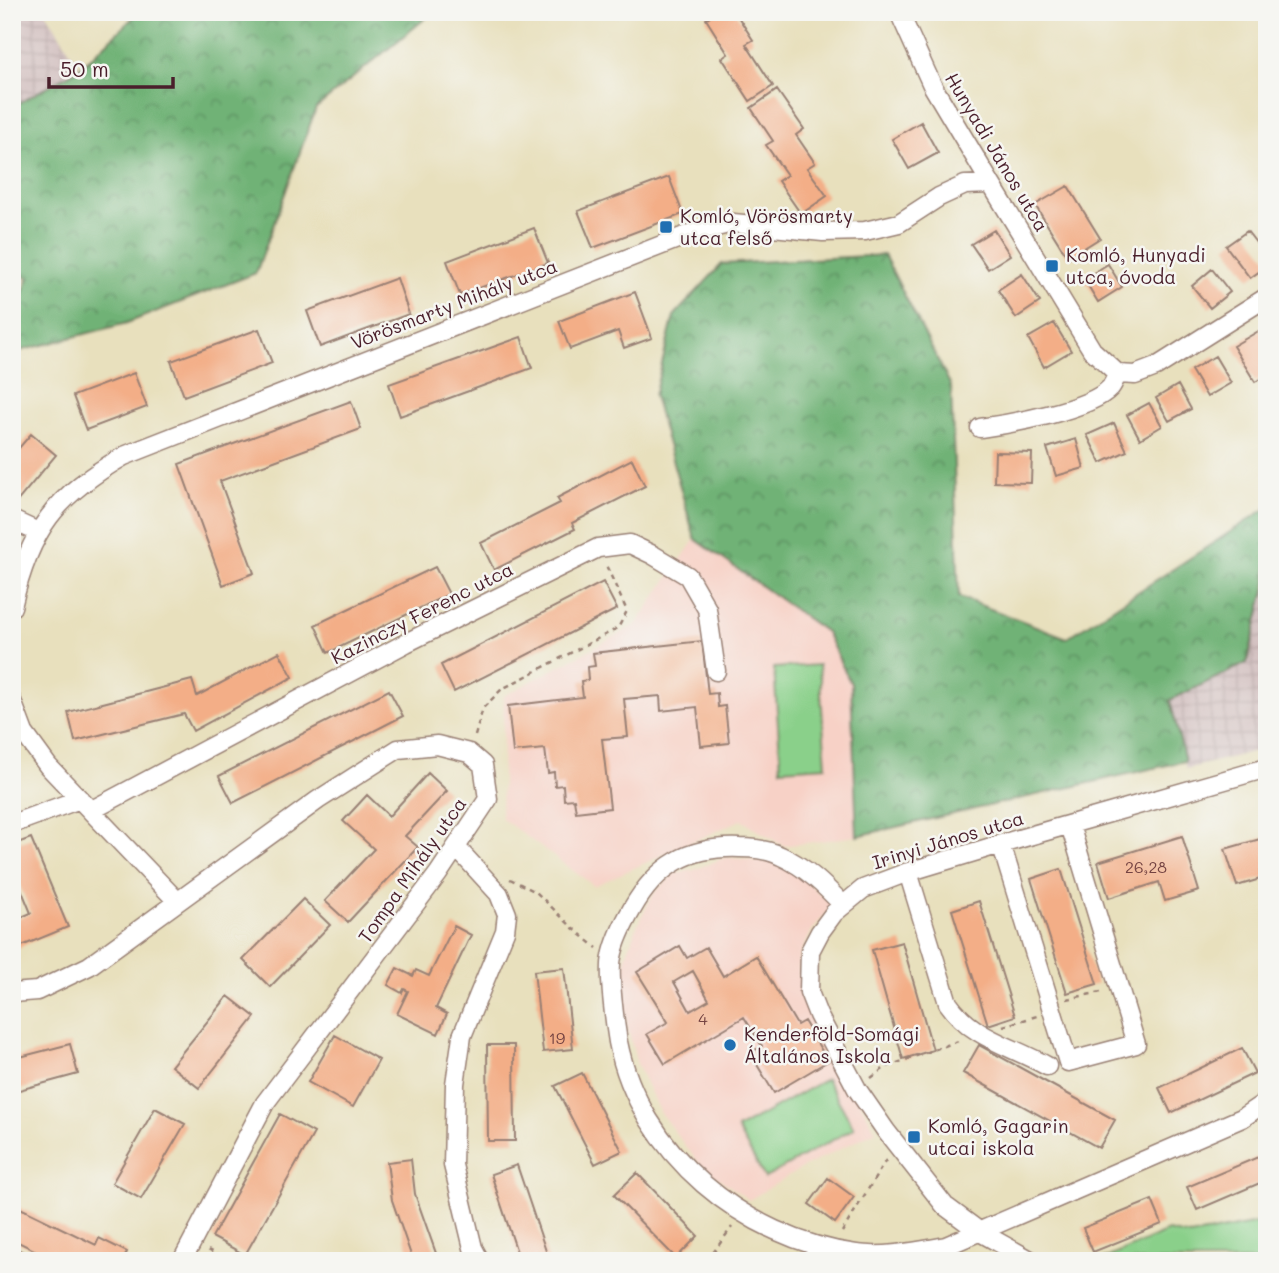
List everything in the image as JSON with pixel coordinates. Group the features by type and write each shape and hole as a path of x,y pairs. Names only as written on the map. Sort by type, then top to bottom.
{"street":[{"name":"Hunyadi János utca","path":"900,12 932,85 991,184 1093,350 1118,374"},
{"name":"Vörösmarty Mihály utca","path":"12,607 20,571 38,532 61,502 89,476 124,456 695,232 733,223 823,232 865,231 899,223 939,197 965,185 991,184"},
{"path":"980,428 1022,423 1089,401 1109,389 1118,374 1135,375 1156,367 1267,297"},
{"path":"12,520 38,532"},
{"name":"Kazinczy Ferenc utca","path":"12,824 86,804 598,548 630,544 688,576 707,609 716,671"},
{"path":"12,701 24,733 48,766 177,901"},
{"name":"Tompa Mihály utca","path":"12,993 37,991 89,966 318,800 398,749 437,745 469,753 483,765 488,799 438,874 265,1103 182,1261"},
{"name":"Irinyi János utca","path":"1032,1261 980,1232 945,1206 896,1144 857,1089 818,1015 809,992 810,951 834,913 863,889 908,872 1001,844 1267,768"},
{"path":"1001,844 1068,1062 1136,1044 1070,825"},
{"path":"456,847 499,894 507,915 505,931 462,1036 455,1084 453,1165 474,1248 480,1261"},
{"path":"843,905 821,881 779,855 752,848 720,847 685,856 667,865 644,887 625,921 611,959 616,1028 624,1071 649,1123 691,1172 733,1208 786,1236 858,1254 946,1246 1242,1118 1267,1101"},
{"path":"908,872 952,1009 977,1033 1023,1052 1047,1066"},
{"path":"12,1257 20,1261"}],"path":[{"path":"478,718 483,708 502,689 618,628 627,611 598,548"},
{"path":"511,880 536,892 573,928 611,959"},
{"path":"850,1220 896,1144"},
{"path":"707,1261 742,1213"},
{"path":"193,1241 228,1261"}],"shaded area":[{"path":"12,12 46,12 80,68 12,107"},
{"path":"695,539 826,632 851,684 857,836 783,846 741,820 594,886 501,818 504,696 636,625"},
{"path":"1267,582 1267,748 1186,769 1169,700 1247,663"},
{"name":"Kenderföld-Somági Általános Iskola","path":"726,857 777,863 797,873 833,905 812,931 800,954 802,996 876,1131 802,1168 749,1200 700,1165 661,1114 637,1064 627,1026 622,985 626,956 653,894 674,873 694,870"}],"green space":[{"path":"139,12 433,12 316,108 256,273 127,323 12,353 12,317 29,278 12,273 12,107 80,68"},
{"path":"884,255 951,386 959,597 1067,638 1267,508 1267,582 1247,663 1170,700 1185,761 857,836 851,684 826,632 695,539 654,396 674,316 722,264"},
{"path":"819,665 826,766 781,769 774,668"},
{"path":"826,1079 854,1128 765,1178 737,1129"},
{"path":"1267,1221 1267,1261 1100,1261 1168,1231 1190,1236"}],"building":[{"path":"715,12 735,12 753,40 746,44 773,86 750,101 722,58 728,54 706,19"},
{"path":"777,90 804,129 796,135 815,163 807,168 827,196 801,214 778,181 787,175 766,145 773,141 751,108"},
{"path":"921,122 938,153 909,169 892,139"},
{"path":"669,177 683,214 593,248 578,211"},
{"path":"1068,186 1100,238 1068,258 1035,205"},
{"path":"534,228 548,263 460,295 447,261"},
{"path":"994,230 1010,255 988,269 971,244"},
{"path":"1247,231 1267,257 1267,266 1250,278 1226,246"},
{"path":"1108,264 1122,287 1098,302 1084,279"},
{"path":"1212,269 1230,292 1210,308 1192,286"},
{"path":"1022,274 1040,302 1016,318 998,290"},
{"path":"397,278 409,314 320,347 307,311"},
{"path":"635,292 652,338 624,348 618,331 570,349 559,321"},
{"path":"1054,323 1071,351 1044,367 1028,338"},
{"path":"259,329 272,363 184,396 171,361"},
{"path":"1262,329 1267,337 1267,375 1255,382 1233,346"},
{"path":"521,337 532,368 400,416 389,384"},
{"path":"1215,356 1231,383 1207,397 1191,370"},
{"path":"134,373 147,407 86,430 73,396"},
{"path":"1178,385 1191,409 1169,421 1156,398"},
{"path":"351,401 361,429 220,481 254,573 223,585 179,464"},
{"path":"1149,403 1162,426 1140,439 1127,415"},
{"path":"1114,423 1127,451 1101,463 1087,435"},
{"path":"31,434 56,455 16,503 12,500 12,456"},
{"path":"1076,439 1084,468 1056,476 1047,448"},
{"path":"995,452 1032,453 1031,483 994,482"},
{"path":"632,459 645,486 572,523 575,529 494,570 481,543 560,503 557,498"},
{"path":"435,567 449,594 328,653 315,625"},
{"path":"603,582 617,609 454,692 441,665"},
{"path":"702,641 708,694 717,693 718,707 725,706 729,743 701,746 697,707 661,711 660,696 624,699 628,737 602,739 610,808 576,812 574,799 564,800 563,785 555,786 554,772 548,773 545,749 513,752 508,706 583,697 581,681 588,680 587,667 595,666 593,653"},
{"path":"279,652 293,677 193,731 184,714 75,741 68,712 192,680 197,696"},
{"path":"389,690 403,716 233,803 219,776"},
{"path":"428,773 447,791 405,836 418,847 348,922 325,901 374,849 343,821 367,795 389,816"},
{"path":"1182,836 1199,891 1165,901 1159,882 1109,898 1098,862"},
{"path":"1267,837 1267,877 1237,886 1225,849"},
{"path":"31,838 68,927 12,950 12,921 31,913 12,867 12,845"},
{"path":"1061,869 1097,984 1067,993 1031,879"},
{"path":"303,899 330,925 270,987 243,960"},
{"path":"979,901 1015,1016 988,1025 952,910"},
{"path":"454,926 471,935 436,1008 447,1014 438,1034 397,1014 408,991 404,989 402,993 388,985 397,968 413,976 416,970 429,976"},
{"path":"902,942 933,1050 903,1059 872,950"},
{"path":"680,946 687,958 706,947 723,976 756,956 797,1025 804,1021 828,1061 774,1093 750,1053 762,1046 744,1017 665,1064 647,1034 668,1022 637,972","holes":["693,971 709,1000 690,1011 674,982"]},
{"path":"564,968 573,1049 543,1052 534,971"},
{"path":"228,996 255,1017 199,1088 171,1066"},
{"path":"335,1035 379,1060 353,1107 308,1082"},
{"path":"70,1044 78,1074 12,1092 12,1059"},
{"path":"487,1045 514,1045 515,1141 488,1141"},
{"path":"979,1045 1115,1120 1099,1148 963,1073"},
{"path":"1242,1048 1255,1073 1171,1113 1159,1088"},
{"path":"582,1073 622,1151 595,1164 555,1086"},
{"path":"155,1108 185,1124 141,1199 112,1183"},
{"path":"280,1114 314,1133 245,1255 212,1237"},
{"path":"1258,1157 1267,1180 1197,1210 1187,1187"},
{"path":"411,1159 415,1194 438,1259 433,1261 413,1261 392,1200 387,1162"},
{"path":"517,1165 549,1260 546,1261 520,1261 491,1174"},
{"path":"637,1173 698,1236 676,1258 614,1195"},
{"path":"828,1178 854,1197 835,1223 809,1204"},
{"path":"1152,1200 1162,1224 1093,1252 1083,1228"},
{"path":"12,1204 96,1245 99,1238 127,1252 123,1261 56,1261 12,1239"}],"place":[{"name":"Komló, Vörösmarty utca felső","path":"666,227"},
{"name":"Komló, Hunyadi utca, óvoda","path":"1052,266"},
{"name":"Kenderföld-Somági Általános Iskola","path":"730,1045"},
{"name":"Komló, Gagarin utcai iskola","path":"914,1137"}]}
